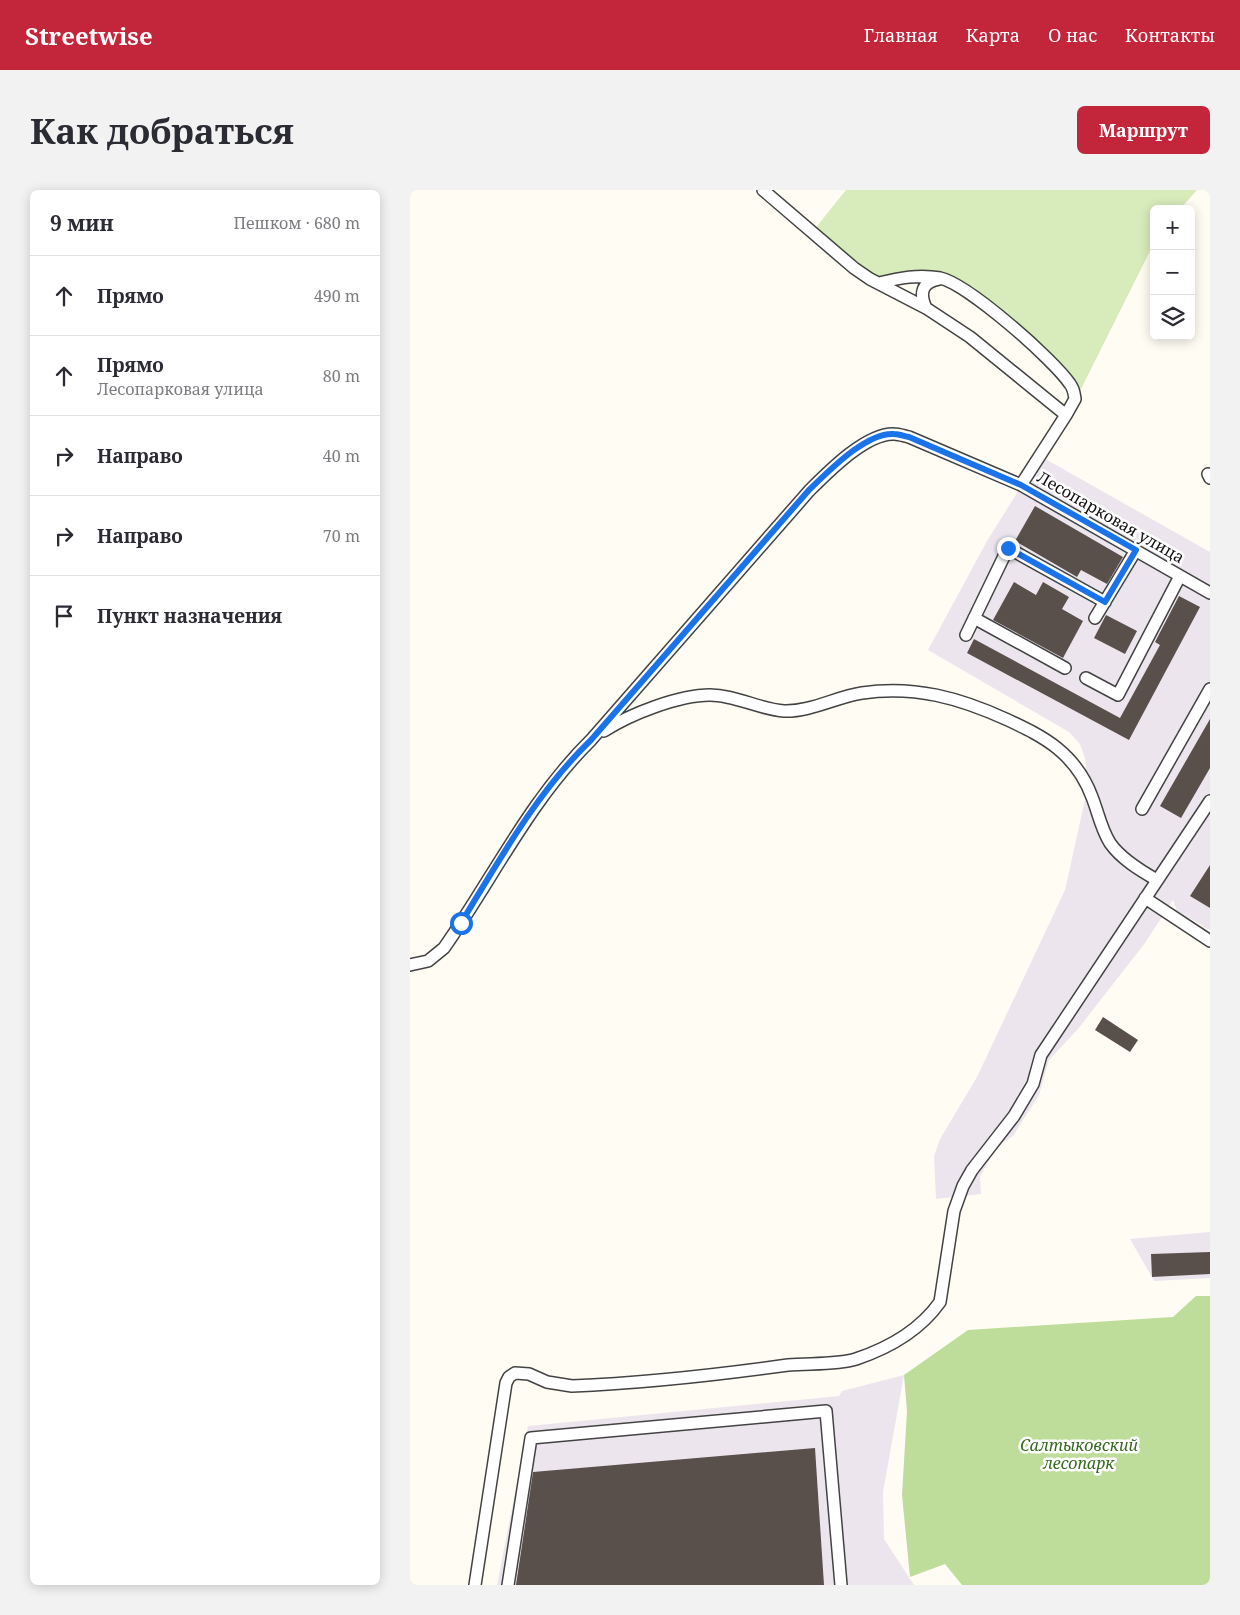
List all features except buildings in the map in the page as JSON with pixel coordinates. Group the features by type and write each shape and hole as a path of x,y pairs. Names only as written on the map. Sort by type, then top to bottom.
{"street":[{"path":"763,190 854,268 926,308 970,336 1066,415"},
{"path":"879,283 907,277 941,278 985,304 1065,377 1074,391 1075,399 1021,485"},
{"path":"926,308 921,296 922,289 933,280 941,278"},
{"name":"Лесопарковая улица","path":"591,740 809,490 829,471 862,446 876,438 892,434 909,437 1021,485 1210,593"},
{"path":"966,635 1008,548 1105,602"},
{"path":"1095,618 1136,550"},
{"path":"1086,678 1118,695 1180,576"},
{"path":"974,618 1066,668"},
{"path":"1142,809 1210,689"},
{"path":"410,965 428,961 444,948 520,826 569,761 591,740 616,723 650,709 681,700 711,695 785,711 805,709 830,700 862,693 896,690 935,693 974,704 1033,732 1056,748 1082,776 1110,843 1126,860 1157,880"},
{"path":"475,1585 506,1384 509,1377 515,1373 529,1374 547,1382 572,1386 728,1374 790,1365 854,1360 880,1350 902,1338 932,1314 940,1302 954,1211 963,1186 972,1170 1014,1116 1033,1084 1041,1055 1210,801"},
{"path":"1145,898 1210,941"},
{"path":"508,1585 531,1438 826,1411 841,1585"}],"shaded area":[{"path":"1040,456 1210,552 1210,930 1177,911 1173,900 1145,943 1078,1029 1049,1060 1039,1095 1013,1136 997,1147 980,1176 981,1194 936,1199 934,1156 940,1139 977,1077 1065,890 1088,786 1085,758 1080,744 1069,732 928,650 987,541"},
{"path":"1210,1232 1210,1278 1154,1281 1130,1239"},
{"path":"904,1375 883,1492 884,1539 914,1585 497,1585 528,1426 839,1396 842,1391"}],"green space":[{"path":"846,190 1197,190 1184,205 1150,205 1150,251 1072,407 1075,399 1046,359 948,281 879,283 813,231"},
{"name":"Салтыковский лесопарк","path":"1196,1296 1210,1296 1210,1585 962,1585 945,1564 910,1577 902,1495 907,1411 904,1375 968,1330 1173,1317"}],"route":[{"path":"461,923 520,826 569,761 591,740 809,490 845,457 876,438 892,434 909,437 1021,485 1136,550 1105,602 1008,548"}]}
